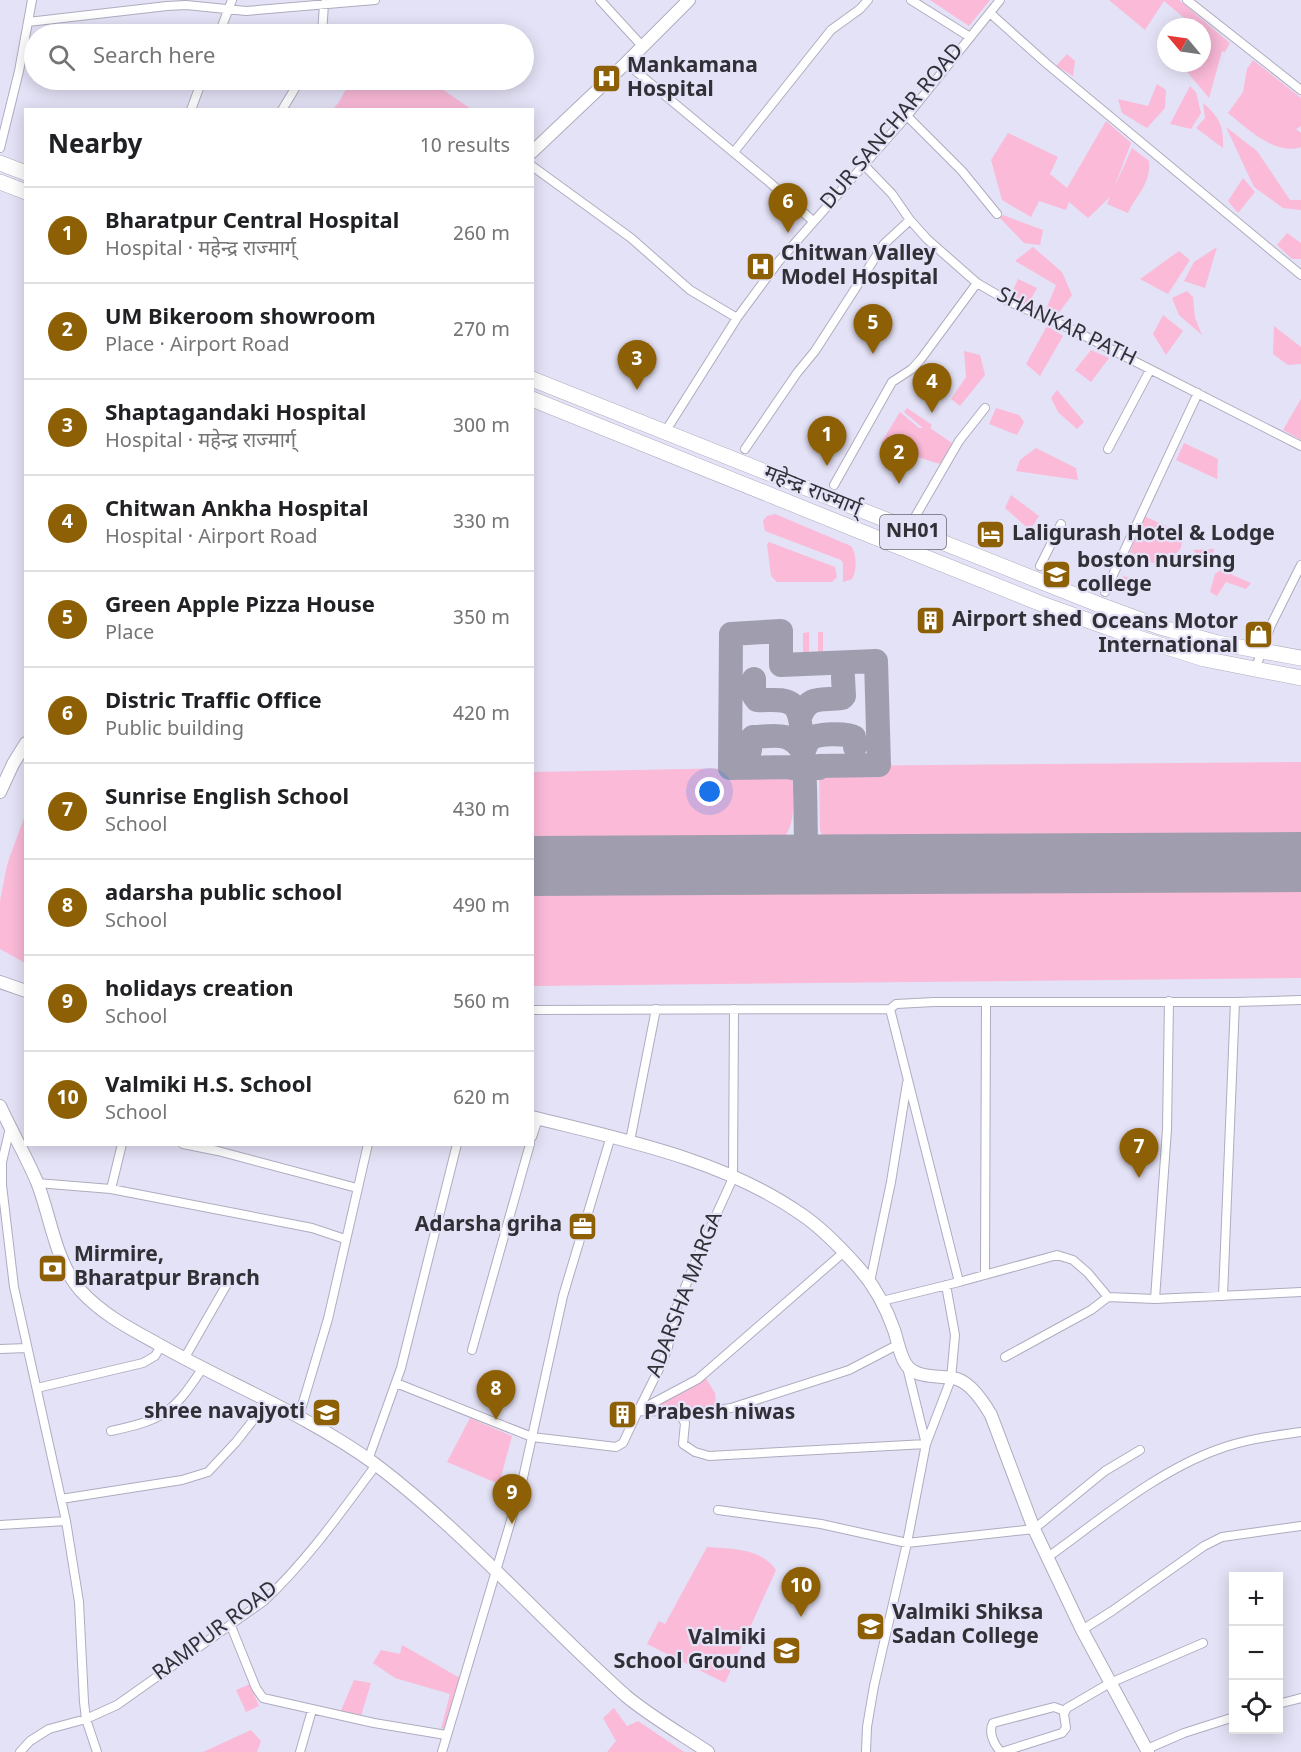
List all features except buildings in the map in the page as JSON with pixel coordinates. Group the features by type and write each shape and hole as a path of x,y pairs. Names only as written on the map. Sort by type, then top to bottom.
{"highway":[{"path":"0,164 24,172"},
{"path":"0,182 24,191"},
{"name":"महेन्द्र राज्मार्ग्","path":"534,380 1160,627 1218,644 1301,658"},
{"name":"महेन्द्र राज्मार्ग्","path":"534,400 1042,604 1182,653 1301,678"}],"street":[{"path":"32,0 28,22 186,5 230,4 246,11 375,0"},
{"path":"132,11 133,0"},
{"path":"600,0 643,47"},
{"path":"534,150 689,0"},
{"path":"734,152 831,30 860,9 868,0"},
{"path":"911,0 970,37"},
{"name":"DUR SANCHAR ROAD","path":"665,432 737,318 779,261 907,116 1000,0"},
{"path":"1187,0 1301,90"},
{"path":"223,24 230,4"},
{"path":"323,24 324,4"},
{"path":"990,13 1047,64 1301,275"},
{"path":"0,148 24,40"},
{"path":"626,63 813,221"},
{"path":"192,108 198,90"},
{"path":"283,108 294,90"},
{"path":"907,116 962,171 997,214"},
{"name":"SHANKAR PATH","path":"864,165 892,194 927,239 977,284 1008,301 1073,330 1301,447"},
{"path":"534,167 632,238 685,286 737,318"},
{"path":"745,449 797,373 815,351 885,244 910,220"},
{"path":"834,484 892,382 912,369 921,359 977,284"},
{"path":"1108,449 1150,370"},
{"path":"1105,592 1198,393"},
{"path":"915,517 959,441 985,408"},
{"path":"1040,566 1061,524"},
{"path":"1255,670 1301,565"},
{"path":"0,792 24,746"},
{"path":"0,982 24,990"},
{"path":"534,1010 890,1008 896,1004 1301,1000"},
{"path":"1155,1299 1167,1129 1169,1001"},
{"path":"1223,1296 1234,1002"},
{"path":"986,1003 986,1275"},
{"path":"890,1008 959,1282"},
{"path":"630,1141 656,1009"},
{"path":"733,1178 734,1009"},
{"path":"870,1282 891,1182 907,1080"},
{"path":"0,1106 5,1131 2,1162 4,1245 38,1388 66,1521 79,1602 86,1719 97,1752"},
{"path":"535,1118 630,1141 682,1157 776,1198 803,1215 844,1252 870,1282 882,1301 906,1363 926,1444"},
{"path":"5,1131 37,1183 68,1271 78,1288 92,1303 110,1317 202,1369 299,1416 372,1462 421,1502 496,1570 628,1697 708,1752"},
{"path":"442,1752 521,1486 563,1296 610,1136"},
{"path":"111,1189 122,1146"},
{"path":"193,1146 357,1188"},
{"path":"299,1416 328,1318 368,1146"},
{"name":"RAMPUR ROAD","path":"20,1752 30,1741 49,1729 86,1719 117,1705 231,1626 279,1587 348,1504 372,1462 409,1338 457,1146"},
{"path":"472,1350 529,1146"},
{"name":"ADARSHA MARGA","path":"532,1437 616,1447 623,1443 662,1363 668,1347 674,1314 733,1178"},
{"path":"37,1183 111,1189 312,1228 345,1239"},
{"path":"638,1412 698,1380 844,1252"},
{"path":"882,1301 1057,1255 1073,1260 1088,1273 1108,1297"},
{"path":"184,1359 231,1277"},
{"path":"866,1752 867,1727 874,1686 908,1543 926,1444 951,1378 955,1335 946,1285"},
{"path":"1005,1357 1091,1310 1108,1297 1155,1299 1301,1292"},
{"path":"638,1412 679,1413 731,1408 849,1370 898,1344"},
{"path":"38,1388 143,1364 156,1356 161,1346"},
{"path":"0,1349 27,1348"},
{"path":"906,1363 910,1369 917,1372 951,1378 965,1384 982,1401 991,1415 1034,1529 1082,1629 1148,1750 1184,1733 1229,1718"},
{"path":"111,1431 142,1425 164,1415 175,1405 202,1369"},
{"path":"396,1383 532,1437"},
{"path":"61,1499 183,1480 208,1472 236,1442 269,1400"},
{"path":"679,1413 685,1423 683,1444 695,1452 709,1456 926,1444"},
{"path":"1048,1557 1159,1478 1194,1459 1249,1440 1301,1432"},
{"path":"718,1510 821,1524 908,1543 1034,1529 1105,1471 1140,1450"},
{"path":"0,1525 66,1521"},
{"path":"1082,1629 1112,1611 1204,1546 1222,1537 1301,1526"},
{"path":"231,1626 256,1688 263,1698 312,1710 446,1735"},
{"path":"1065,1711 1054,1707 1048,1708 993,1723 991,1730 997,1748 1001,1752 1064,1732 1066,1728 1064,1717 1067,1708 1110,1683 1203,1643"},
{"path":"1283,1703 1301,1698"},
{"path":"300,1752 312,1710"}],"shaded area":[{"path":"930,0 990,0 969,26"},
{"path":"1109,0 1179,0 1200,18 1184,18 1164,1 1145,30"},
{"path":"1211,27 1230,43 1225,52 1222,51 1209,98 1187,72 1211,72"},
{"path":"1067,54 1075,61 1073,76 1056,66"},
{"path":"1253,60 1301,98 1301,126 1296,129 1301,133 1301,147 1281,148 1271,144 1228,113 1243,92 1247,69"},
{"path":"1157,84 1166,90 1165,108 1147,128 1122,113 1118,99 1148,106"},
{"path":"1190,86 1196,92 1201,113 1191,129 1170,124"},
{"path":"346,90 443,90 470,108 334,108"},
{"path":"1203,103 1219,122 1223,133 1223,148 1196,128 1205,118"},
{"path":"1106,121 1131,143 1113,190 1132,148 1149,161 1146,183 1128,213 1107,204 1110,197 1088,218 1069,202 1066,210 1039,201 1031,217 1002,200 991,160 1008,133 1058,157 1050,174 1067,188"},
{"path":"1226,127 1257,151 1290,200 1301,200 1301,210 1283,208 1254,187"},
{"path":"1243,178 1255,192 1238,213 1228,201"},
{"path":"1003,215 1043,230 1040,245 1024,243 1000,218"},
{"path":"1287,233 1301,243 1301,259 1292,259 1277,245"},
{"path":"1033,247 1062,272 1072,295 1055,318 1046,310 1056,285 1015,261"},
{"path":"1217,247 1205,288 1184,281 1194,262"},
{"path":"1179,251 1190,260 1168,294 1140,279"},
{"path":"1018,279 1037,288 1027,306 1010,297"},
{"path":"1187,291 1193,297 1195,318 1202,335 1179,315 1172,298"},
{"path":"1163,315 1183,331 1166,355 1153,334"},
{"path":"1047,326 1063,336 1040,376 1026,364"},
{"path":"1274,326 1301,347 1301,364 1288,365 1273,354"},
{"path":"1091,350 1109,358 1091,382 1075,370"},
{"path":"964,351 980,355 985,375 960,406 951,399 966,377"},
{"path":"1057,390 1084,422 1077,429 1058,412 1051,398"},
{"path":"1301,399 1301,440 1283,430"},
{"path":"907,408 932,425 930,428 952,443 940,464 891,449 881,443 900,412 919,428 923,428 904,412"},
{"path":"996,408 1019,415 1024,422 1017,435 989,424"},
{"path":"1184,443 1218,459 1217,479 1176,460"},
{"path":"1036,448 1076,468 1078,480 1016,471 1020,460"},
{"path":"1011,495 1039,516 1030,530 1005,508"},
{"path":"775,514 851,546 856,562 852,579 843,582 841,560 765,531 763,521 767,516"},
{"path":"1144,516 1183,534 1181,548 1163,568 1130,552"},
{"path":"769,542 835,567 837,577 832,582 777,582 771,576 767,544"},
{"path":"1214,549 1210,566 1193,550"},
{"path":"1221,570 1251,583 1246,589 1226,582 1217,596 1210,592 1215,574"},
{"path":"1124,576 1135,580 1130,595 1116,590"},
{"path":"809,632 809,658 803,659 803,633"},
{"path":"818,632 823,632 823,658 818,658"},
{"path":"784,633 790,633 791,659 785,659"},
{"path":"1301,762 1301,846 843,849 829,843 820,830 819,766"},
{"path":"792,767 793,815 786,835 767,849 534,851 534,772"},
{"path":"24,818 24,962 0,949 0,901 7,865"},
{"path":"1301,886 1301,978 534,986 534,891"},
{"path":"705,1377 715,1393 716,1409 649,1410 650,1407"},
{"path":"470,1418 512,1436 499,1484 447,1462"},
{"path":"707,1547 736,1549 754,1554 762,1557 776,1570 725,1683 647,1644 659,1621 665,1624"},
{"path":"402,1645 460,1678 447,1727 441,1729 450,1694 395,1678 373,1663 381,1650 400,1654"},
{"path":"354,1680 371,1683 361,1716 340,1713"},
{"path":"250,1684 259,1706 246,1712 236,1690"},
{"path":"614,1708 627,1726 638,1721 684,1752 607,1752 616,1741 603,1718"},
{"path":"251,1730 261,1741 257,1752 203,1752"}],"taxiway":[{"path":"781,631 781,665 876,661 879,765 730,768 731,634 781,631"},
{"path":"800,717 812,702 842,698 844,696 843,677"},
{"path":"754,679 754,696 757,700 785,701 793,705 798,713 803,746 806,839 809,849 815,856 833,865"},
{"path":"750,750 750,740 753,737 782,736 793,741 803,752 813,737 832,734 854,737 855,747"},
{"path":"774,865 786,863 799,855 806,839"}],"runway":[{"path":"534,866 1301,862"}],"place":[{"name":"Mankamana Hospital","path":"606,79"},
{"name":"Distric Traffic Office","path":"788,233"},
{"name":"Chitwan Valley Model Hospital","path":"760,267"},
{"name":"Green Apple Pizza House","path":"873,354"},
{"name":"Shaptagandaki Hospital","path":"637,390"},
{"name":"Chitwan Ankha Hospital","path":"932,413"},
{"name":"Bharatpur Central Hospital","path":"827,466"},
{"name":"UM Bikeroom showroom","path":"899,484"},
{"name":"Laligurash Hotel & Lodge","path":"991,535"},
{"name":"boston nursing college","path":"1056,574"},
{"name":"Airport shed","path":"931,621"},
{"name":"Oceans Motor International","path":"1259,635"},
{"name":"Sunrise English School","path":"1139,1178"},
{"name":"Adarsha griha","path":"583,1226"},
{"name":"Mirmire, Bharatpur Branch","path":"53,1268"},
{"name":"shree navajyoti","path":"326,1413"},
{"name":"Prabesh niwas","path":"623,1414"},
{"name":"adarsha public school","path":"496,1420"},
{"name":"holidays creation","path":"512,1524"},
{"name":"Valmiki H.S. School","path":"801,1617"},
{"name":"Valmiki Shiksa Sadan College","path":"871,1626"},
{"name":"Valmiki School Ground","path":"787,1651"}]}
